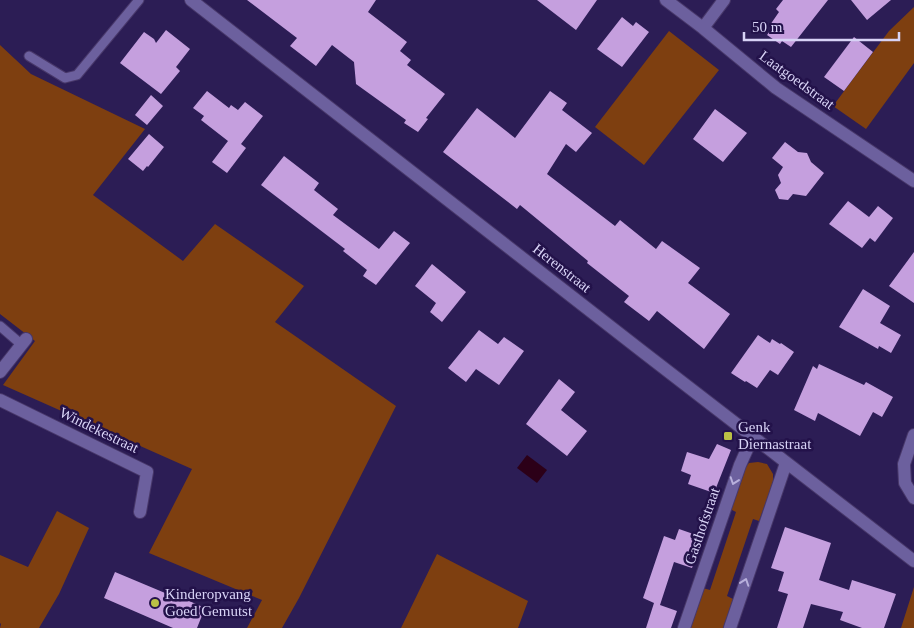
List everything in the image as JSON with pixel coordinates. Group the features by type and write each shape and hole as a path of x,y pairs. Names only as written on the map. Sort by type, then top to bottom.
{"street":[{"name":"Herenstraat","path":"191,0 205,4 643,352 914,561"},
{"name":"Laatgoedstraat","path":"666,0 776,88 914,181"},
{"path":"703,28 724,0"},
{"path":"0,372 24,342"},
{"name":"Windekestraat","path":"0,400 147,472 140,512"},
{"path":"914,435 904,464 905,483 914,498"},
{"name":"Gasthofstraat","path":"684,628 740,465 753,436"},
{"path":"730,628 786,463"}],"lane":[{"path":"29,56 64,78 76,75 139,0"},
{"path":"0,326 24,342"}],"shaded area":[{"path":"914,7 914,63 866,129 833,106 889,31"},
{"path":"669,31 719,70 644,165 595,127"},
{"path":"0,45 31,74 145,129 93,195 183,261 215,224 304,286 275,322 396,406 282,628 247,628 262,600 149,553 192,469 3,385 35,341 0,314"},
{"path":"527,455 547,470 537,483 517,468"},
{"path":"749,463 767,464 773,474 773,482 759,521 753,519 727,596 733,599 723,628 689,628 703,588 710,590 736,512 730,509 743,471"},
{"path":"57,511 89,528 59,594 39,628 0,628 0,555 28,567"},
{"path":"437,554 528,601 518,628 401,628"},
{"path":"914,587 914,628 901,628"}],"building":[{"path":"247,0 376,0 368,12 407,42 400,51 411,60 407,65 445,94 426,118 428,119 418,132 404,123 406,120 356,84 354,62 332,45 316,66 290,46 297,38"},
{"path":"537,0 597,0 576,30"},
{"path":"783,0 828,0 791,47 782,41 780,44 767,35 773,27 770,25 779,12 776,9"},
{"path":"851,0 891,0 867,20"},
{"path":"622,17 633,26 636,22 649,32 622,67 597,49"},
{"path":"166,30 190,49 176,67 180,71 161,94 120,63 144,32 154,39 156,43"},
{"path":"854,37 873,52 844,91 824,77"},
{"path":"207,91 229,108 231,105 238,110 245,102 263,116 241,144 246,148 227,173 212,162 228,141 201,120 204,116 193,108"},
{"path":"550,91 567,103 562,110 592,133 576,152 566,144 547,174 615,226 620,220 656,249 662,241 700,268 688,283 730,314 704,349 657,311 649,321 624,302 629,296 587,263 588,261 520,205 517,209 443,152 477,108 515,138"},
{"path":"151,95 163,106 147,125 135,115"},
{"path":"715,109 747,133 723,162 693,139"},
{"path":"149,134 164,147 143,171 128,159"},
{"path":"785,142 798,152 807,153 811,162 824,173 806,196 793,194 788,200 779,199 775,190 781,183 778,175 783,167 772,158"},
{"path":"284,156 319,183 314,190 338,209 333,215 379,249 394,231 410,243 376,285 363,276 367,270 343,251 345,249 261,185"},
{"path":"848,201 869,217 878,206 893,218 875,242 870,238 862,248 829,224"},
{"path":"914,252 914,303 889,286"},
{"path":"432,264 466,292 442,322 430,312 436,303 415,286"},
{"path":"863,289 890,306 880,323 901,335 891,353 879,346 878,349 839,327"},
{"path":"479,330 498,344 504,337 524,351 499,385 476,369 466,382 448,368"},
{"path":"758,335 770,343 772,339 781,343 794,352 778,375 770,370 757,388 731,373"},
{"path":"819,364 864,385 866,382 893,397 882,417 873,412 860,436 818,413 815,421 794,410 813,366 817,369"},
{"path":"559,379 575,392 561,410 587,431 567,456 526,424"},
{"path":"717,444 731,450 714,493 688,484 691,475 681,471 687,452 709,459"},
{"path":"785,527 831,543 819,580 849,590 852,580 896,594 884,628 862,628 840,620 843,612 811,604 803,628 777,628 788,594 778,591 784,572 771,568"},
{"path":"679,529 702,537 692,568 674,562 660,605 677,611 671,628 646,628 654,603 643,598 664,536 675,540"},
{"name":"Kinderopvang Goed Gemutst","path":"115,572 205,608 197,628 173,628 104,598"}],"place":[{"name":"Genk Diernastraat","path":"728,436"},
{"name":"Kinderopvang Goed Gemutst","path":"155,603"}]}
